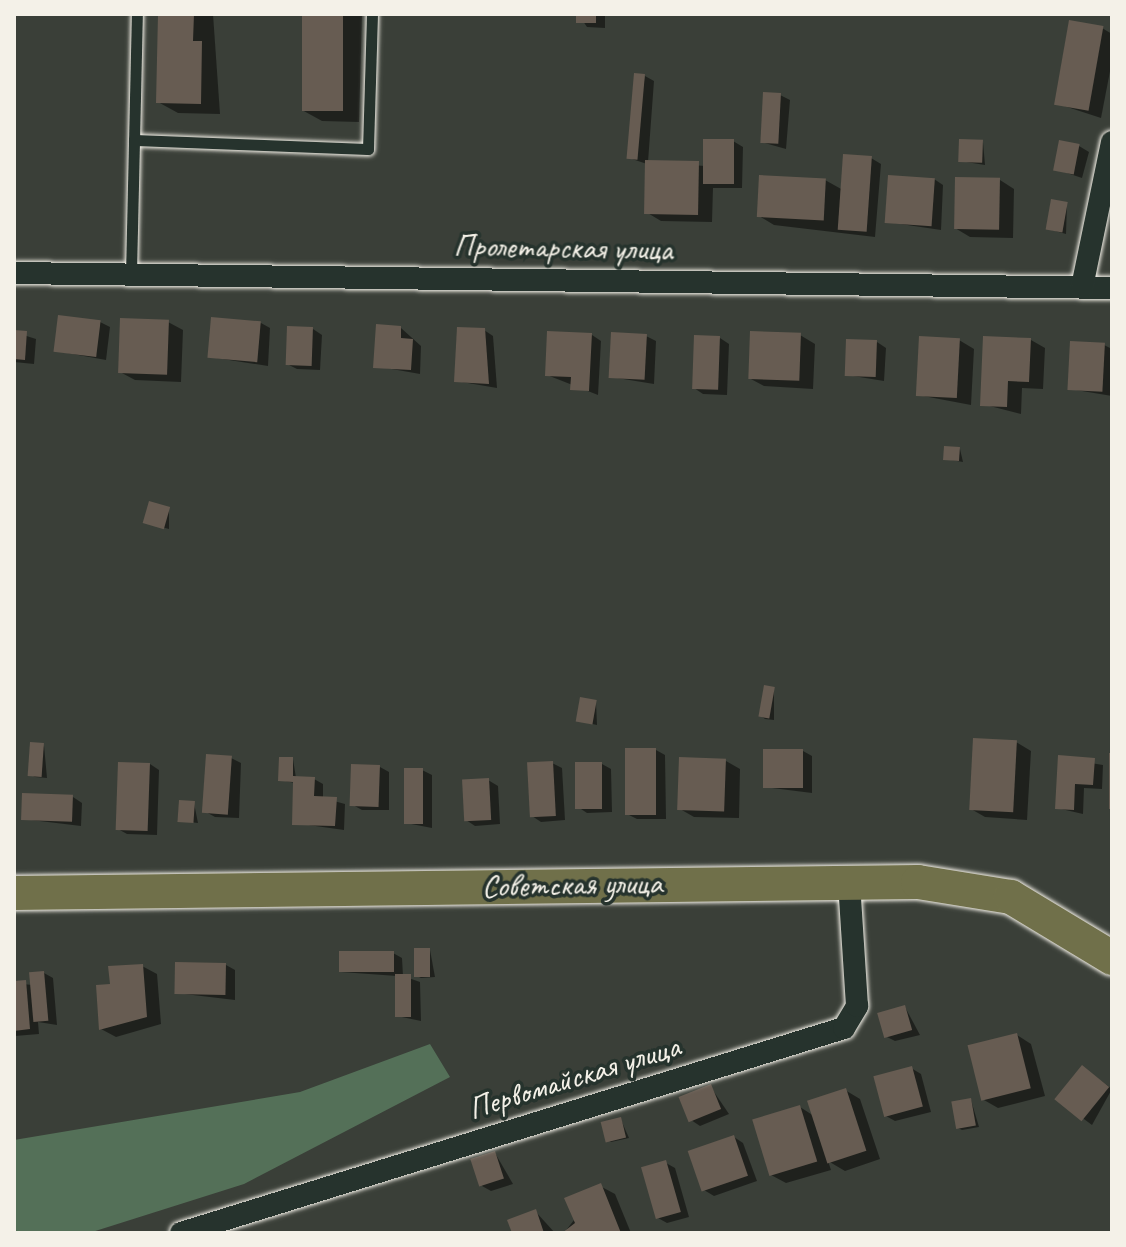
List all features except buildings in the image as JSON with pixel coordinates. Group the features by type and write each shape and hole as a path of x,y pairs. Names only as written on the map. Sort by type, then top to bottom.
{"main road":[{"name":"Советская улица","path":"14,893 918,882 1011,897 1112,958"}],"street":[{"path":"1082,287 1112,142"},
{"name":"Пролетарская улица","path":"14,273 1112,288"},
{"name":"Первомайская улица","path":"181,1233 844,1028 857,1006 849,882"}],"lane":[{"path":"131,274 137,14"},
{"path":"134,140 368,149 372,14"}],"green space":[{"path":"430,1044 450,1077 244,1184 89,1233 14,1233 14,1140 300,1092"}]}
